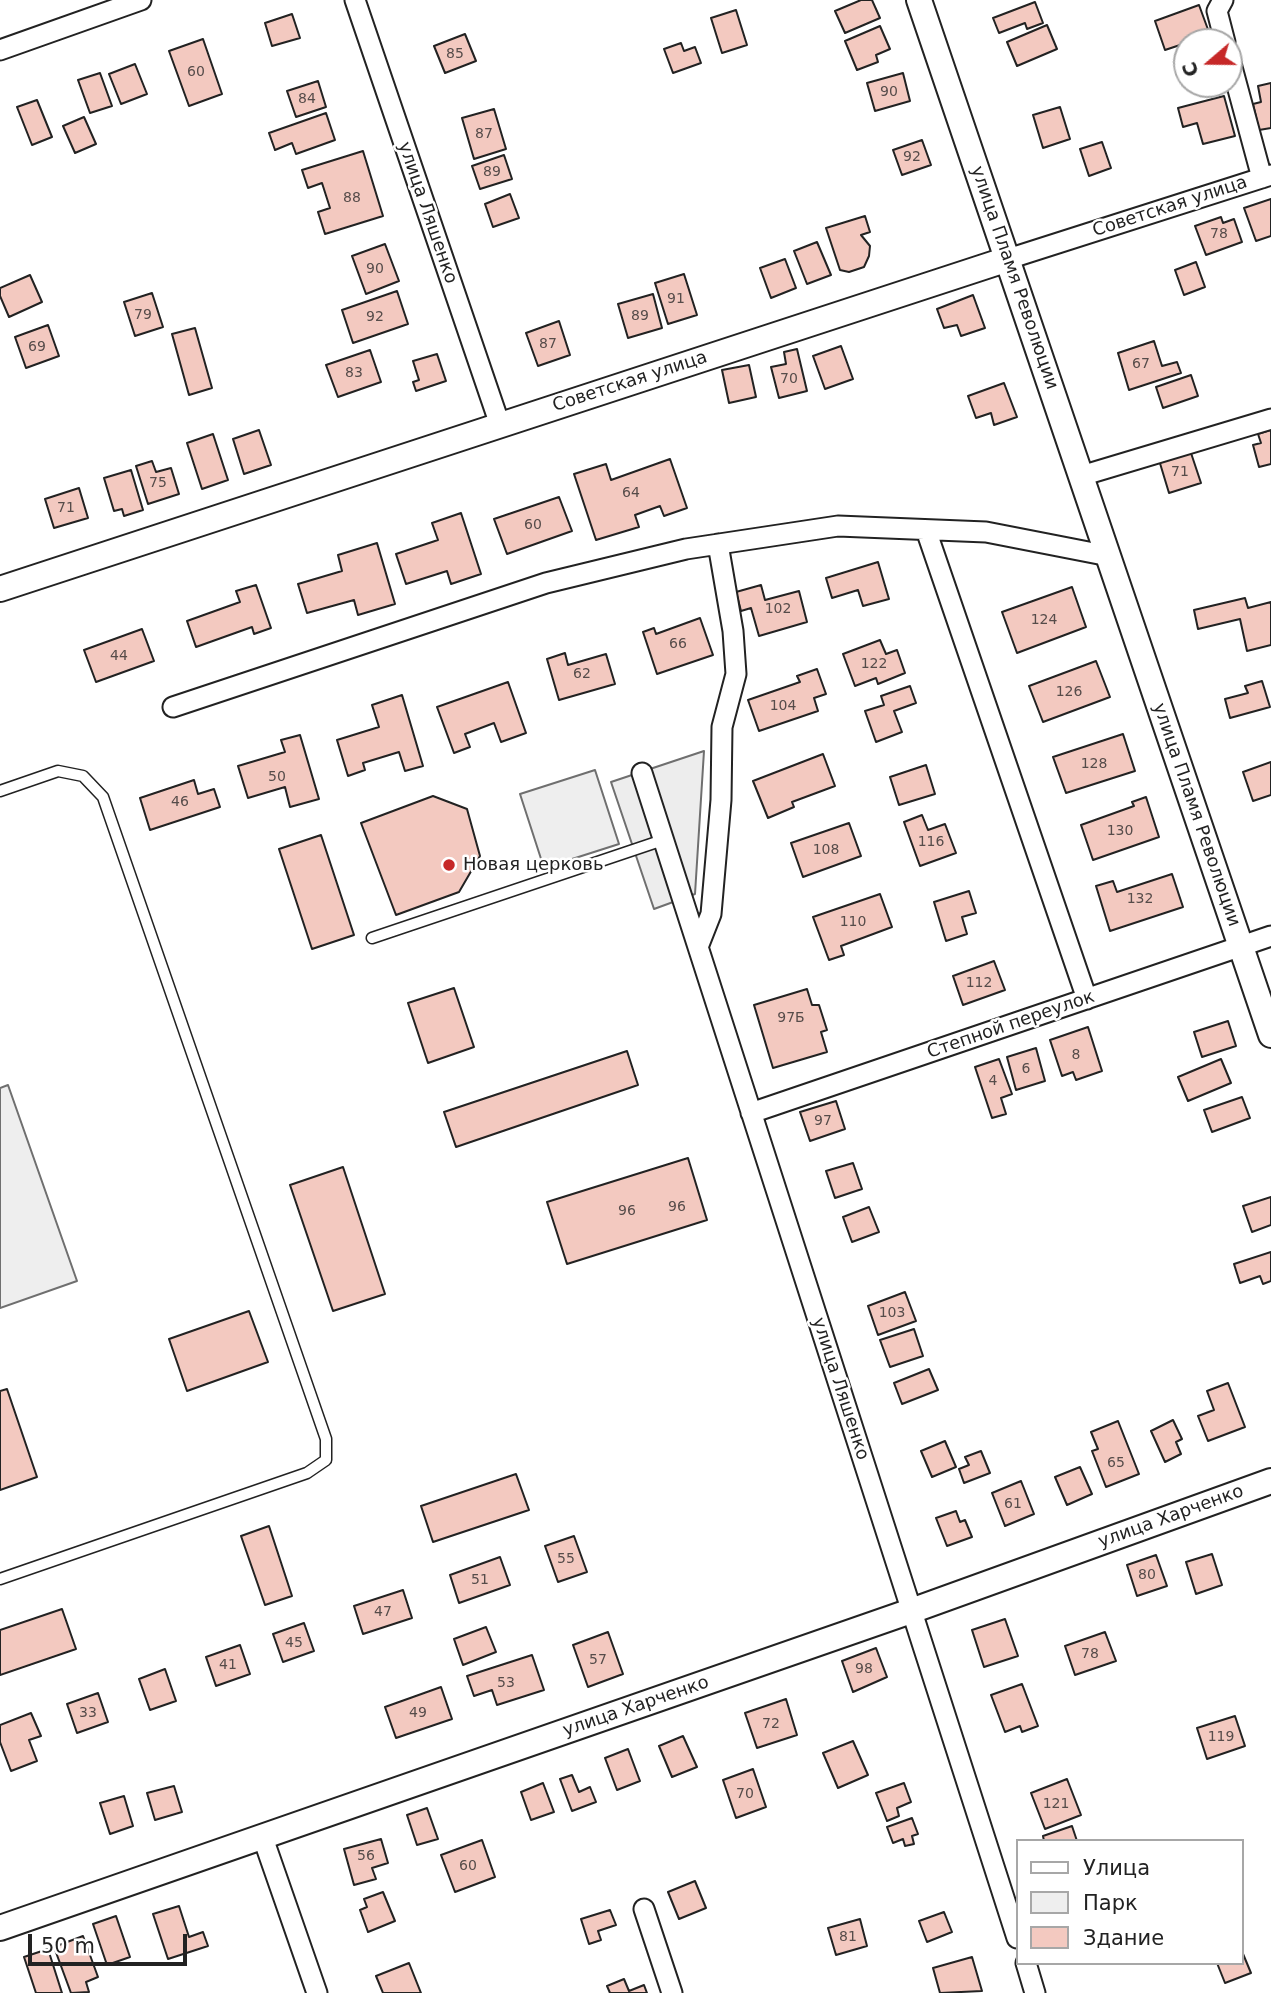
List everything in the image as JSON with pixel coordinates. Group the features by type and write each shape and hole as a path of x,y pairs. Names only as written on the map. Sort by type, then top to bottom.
{"street":[{"path":"0,50 141,0"},
{"name":"улица Ляшенко","path":"355,0 500,425"},
{"name":"улица Пламя Революции","path":"919,0 1271,1035"},
{"path":"1222,28 1217,10 1223,0"},
{"name":"Советская улица","path":"0,589 1266,176 1242,98"},
{"path":"1081,476 1271,419"},
{"path":"173,707 546,583 687,549 838,526 986,532 1108,556"},
{"path":"926,530 1087,999"},
{"path":"698,947 711,914 721,800 722,727 736,674 733,631 718,544"},
{"name":"улица Ляшенко","path":"642,773 1016,1935"},
{"name":"Степной переулок","path":"751,1113 1271,936"},
{"name":"улица Харченко","path":"0,1928 911,1611 1271,1481"},
{"path":"263,1838 317,1993"},
{"path":"644,1909 672,1993"},
{"path":"1027,1965 1035,1993"}],"lane":[{"path":"0,791 58,771 83,776 103,797 326,1440 326,1460 307,1473 0,1579"},
{"path":"372,938 663,840"}],"green space":[{"path":"595,770 619,844 544,868 520,794"},
{"path":"8,1085 77,1281 0,1308 0,1088"}],"shaded area":[{"path":"704,751 695,894 654,909 611,782"}],"building":[{"path":"861,0 872,0 880,18 845,33 835,11"},
{"path":"1035,2 1043,23 1027,29 1025,23 999,33 993,18"},
{"path":"1199,5 1207,28 1173,28 1173,47 1165,50 1155,21"},
{"path":"736,10 747,45 722,53 711,18"},
{"path":"292,14 300,38 272,46 265,23"},
{"path":"1047,25 1057,49 1017,66 1007,42"},
{"path":"880,26 890,49 876,55 878,62 857,70 845,41"},
{"path":"465,34 476,61 445,73 434,46"},
{"path":"203,39 222,94 189,106 169,51"},
{"path":"681,43 684,51 695,47 701,63 673,73 664,49"},
{"path":"135,64 147,94 121,104 109,74"},
{"path":"100,73 112,106 90,113 78,80"},
{"path":"903,73 910,101 875,111 867,83"},
{"path":"318,81 326,107 296,117 287,91"},
{"path":"1271,83 1271,128 1259,130 1253,104 1261,102 1258,86"},
{"path":"1225,98 1235,136 1203,144 1197,123 1183,127 1178,108"},
{"path":"37,100 52,137 32,145 17,107"},
{"path":"1060,107 1070,139 1043,148 1033,115"},
{"path":"494,109 506,149 474,159 462,118"},
{"path":"326,113 335,140 296,154 292,143 275,150 269,133"},
{"path":"84,117 96,144 75,153 63,126"},
{"path":"922,140 931,165 902,175 893,150"},
{"path":"1102,142 1111,168 1089,176 1080,149"},
{"path":"363,151 383,216 325,234 318,212 330,208 322,183 308,188 302,170"},
{"path":"504,155 512,179 480,189 472,166"},
{"path":"510,194 519,218 493,227 485,204"},
{"path":"1271,199 1271,236 1256,241 1244,208"},
{"path":"865,216 870,232 861,235 870,246 864,267 849,272 840,270 826,228"},
{"path":"1221,217 1223,223 1234,219 1242,242 1206,255 1195,226"},
{"path":"817,242 831,275 807,284 794,251"},
{"path":"385,244 399,281 366,294 352,256"},
{"path":"785,259 796,288 771,298 760,268"},
{"path":"1196,262 1205,287 1184,295 1175,270"},
{"path":"684,274 697,315 668,324 655,283"},
{"path":"30,275 42,302 9,317 0,296 0,288"},
{"path":"397,291 408,324 353,343 342,310"},
{"path":"152,293 163,327 135,336 124,302"},
{"path":"653,294 662,328 628,338 618,304"},
{"path":"973,295 985,328 961,336 957,325 944,328 937,309"},
{"path":"559,321 570,355 538,366 526,333"},
{"path":"48,325 59,356 26,368 15,337"},
{"path":"195,328 212,388 189,395 172,334"},
{"path":"1154,341 1162,366 1177,362 1181,373 1129,390 1118,353"},
{"path":"841,346 853,379 825,389 813,356"},
{"path":"797,349 807,391 779,398 771,367 786,364 784,352"},
{"path":"370,350 381,382 338,397 326,365"},
{"path":"437,354 446,381 416,391 413,382 419,380 413,361"},
{"path":"749,365 756,397 729,403 722,370"},
{"path":"1191,375 1198,396 1163,408 1156,387"},
{"path":"1004,383 1017,417 994,425 991,413 976,418 968,396"},
{"path":"259,430 271,465 244,474 233,439"},
{"path":"1271,430 1271,464 1259,467 1253,445 1261,443 1258,434"},
{"path":"213,434 228,480 202,489 187,443"},
{"path":"1190,450 1201,483 1169,493 1159,460"},
{"path":"670,459 687,508 664,516 660,506 635,515 639,527 596,540 574,474 606,464 611,480"},
{"path":"152,461 156,472 171,468 179,494 148,504 136,466"},
{"path":"131,470 143,510 124,516 122,509 114,511 104,478"},
{"path":"79,488 88,518 54,528 45,499"},
{"path":"559,497 572,531 507,554 494,519"},
{"path":"461,513 481,574 451,584 447,571 406,584 396,554 438,540 432,523"},
{"path":"377,543 395,604 358,615 354,600 307,613 298,584 342,571 338,555"},
{"path":"878,562 889,599 863,606 858,590 832,598 826,578"},
{"path":"256,585 271,628 254,634 252,627 196,647 187,621 240,602 236,591"},
{"path":"761,585 765,600 799,591 807,622 759,636 751,608 741,611 736,592"},
{"path":"1072,587 1086,627 1017,653 1002,612"},
{"path":"1245,598 1248,608 1271,602 1271,645 1247,651 1240,619 1198,629 1194,610"},
{"path":"700,618 713,655 657,674 643,632 654,628 656,634"},
{"path":"142,629 154,661 96,682 84,650"},
{"path":"880,640 886,654 897,650 905,673 878,684 876,678 855,686 843,654"},
{"path":"565,653 568,665 606,654 615,684 559,700 547,659"},
{"path":"1096,661 1110,697 1043,722 1029,686"},
{"path":"817,669 826,694 814,698 818,711 759,731 748,700 800,682 797,676"},
{"path":"1262,681 1270,707 1230,718 1225,699 1248,693 1245,686"},
{"path":"508,682 526,733 501,742 494,723 465,734 470,747 454,753 437,707"},
{"path":"910,686 916,703 894,711 902,732 876,742 865,711 884,705 881,696"},
{"path":"402,695 423,766 405,771 399,752 363,763 365,770 348,776 337,740 379,727 372,705"},
{"path":"1123,734 1135,771 1066,793 1053,757"},
{"path":"300,735 319,799 290,807 285,787 248,798 238,766 285,752 281,740"},
{"path":"823,754 835,786 792,802 794,807 768,818 753,781"},
{"path":"1271,762 1271,795 1253,801 1243,772"},
{"path":"926,765 935,794 899,805 890,777"},
{"path":"194,780 198,794 214,789 220,807 150,830 140,798"},
{"path":"433,796 467,809 480,856 459,892 396,915 361,823"},
{"path":"1146,797 1159,837 1093,860 1081,825 1134,806 1132,802"},
{"path":"922,815 928,830 945,824 956,853 920,866 904,822"},
{"path":"849,823 861,856 803,877 791,843"},
{"path":"321,835 354,935 312,949 279,849"},
{"path":"1172,874 1183,907 1110,931 1096,886 1113,881 1117,892"},
{"path":"969,891 976,913 962,917 967,934 946,941 934,902"},
{"path":"880,894 892,927 841,946 844,955 829,960 813,917"},
{"path":"994,961 1005,990 963,1005 953,976"},
{"path":"454,988 474,1047 428,1063 408,1003"},
{"path":"807,989 812,1005 819,1005 827,1030 821,1032 827,1052 773,1068 754,1005"},
{"path":"1228,1021 1236,1046 1202,1057 1194,1032"},
{"path":"1088,1027 1102,1071 1076,1080 1073,1072 1062,1076 1050,1040"},
{"path":"1036,1048 1045,1081 1016,1090 1007,1057"},
{"path":"627,1051 638,1085 456,1147 444,1112"},
{"path":"999,1059 1012,1094 1001,1098 1006,1114 992,1118 975,1067"},
{"path":"1221,1059 1231,1083 1188,1101 1178,1077"},
{"path":"1242,1097 1250,1118 1212,1132 1204,1110"},
{"path":"836,1101 845,1129 810,1141 800,1112"},
{"path":"688,1158 707,1220 567,1264 547,1202"},
{"path":"853,1163 862,1189 835,1198 826,1171"},
{"path":"343,1167 385,1294 333,1311 290,1185"},
{"path":"1271,1197 1271,1225 1252,1232 1243,1206"},
{"path":"869,1207 879,1232 852,1242 843,1217"},
{"path":"1271,1252 1271,1281 1263,1284 1260,1276 1240,1283 1234,1264"},
{"path":"905,1292 916,1321 878,1335 868,1306"},
{"path":"249,1311 268,1362 187,1391 169,1339"},
{"path":"914,1329 923,1356 890,1367 880,1340"},
{"path":"929,1369 938,1390 902,1404 894,1383"},
{"path":"1228,1383 1245,1427 1208,1441 1198,1416 1214,1410 1207,1391"},
{"path":"7,1389 37,1477 0,1490 0,1391"},
{"path":"1173,1420 1182,1439 1176,1442 1181,1454 1165,1462 1151,1431"},
{"path":"1118,1421 1139,1474 1106,1487 1092,1451 1098,1449 1091,1432"},
{"path":"945,1441 956,1467 932,1477 921,1451"},
{"path":"981,1451 990,1473 964,1483 959,1469 969,1465 965,1457"},
{"path":"1080,1467 1092,1494 1067,1505 1055,1477"},
{"path":"516,1474 529,1510 433,1542 421,1506"},
{"path":"1021,1481 1034,1514 1005,1526 992,1493"},
{"path":"956,1511 960,1522 965,1520 972,1537 947,1546 936,1518"},
{"path":"269,1526 292,1596 265,1605 241,1536"},
{"path":"574,1536 587,1572 558,1582 545,1546"},
{"path":"1212,1554 1222,1585 1196,1594 1186,1562"},
{"path":"1156,1555 1167,1586 1137,1596 1127,1565"},
{"path":"500,1557 510,1585 459,1603 450,1575"},
{"path":"403,1590 412,1618 363,1634 354,1606"},
{"path":"62,1609 76,1649 0,1675 0,1630"},
{"path":"1005,1619 1018,1656 984,1667 972,1630"},
{"path":"304,1623 314,1651 283,1662 273,1634"},
{"path":"486,1627 496,1652 463,1665 454,1639"},
{"path":"608,1632 623,1674 588,1687 573,1645"},
{"path":"1105,1632 1116,1661 1075,1675 1065,1646"},
{"path":"240,1645 250,1674 216,1686 206,1657"},
{"path":"876,1648 887,1677 853,1692 842,1661"},
{"path":"532,1655 544,1690 497,1705 492,1690 474,1696 467,1676"},
{"path":"165,1669 176,1701 150,1710 139,1679"},
{"path":"1022,1684 1038,1726 1022,1732 1020,1726 1005,1732 991,1695"},
{"path":"441,1687 452,1719 396,1738 385,1707"},
{"path":"98,1693 108,1722 77,1733 67,1704"},
{"path":"786,1699 797,1735 757,1748 745,1713"},
{"path":"31,1713 41,1736 29,1740 37,1761 11,1771 0,1742 0,1725"},
{"path":"1235,1716 1245,1746 1207,1759 1197,1728"},
{"path":"683,1736 697,1767 672,1777 659,1746"},
{"path":"853,1741 868,1775 838,1788 823,1753"},
{"path":"628,1749 640,1781 617,1790 605,1758"},
{"path":"753,1769 766,1807 736,1818 723,1780"},
{"path":"572,1775 579,1792 590,1787 596,1802 572,1811 560,1779"},
{"path":"1067,1779 1081,1815 1045,1829 1031,1793"},
{"path":"543,1783 554,1812 531,1820 521,1792"},
{"path":"904,1783 911,1802 897,1808 899,1816 887,1821 876,1793"},
{"path":"174,1786 182,1812 155,1820 147,1793"},
{"path":"124,1796 133,1826 110,1834 100,1803"},
{"path":"427,1808 438,1839 417,1845 407,1815"},
{"path":"912,1818 918,1834 912,1836 914,1844 905,1846 903,1839 893,1843 887,1827"},
{"path":"1072,1826 1076,1839 1044,1839 1043,1836"},
{"path":"381,1839 388,1863 372,1868 376,1879 354,1885 344,1849"},
{"path":"482,1840 495,1877 455,1892 441,1855"},
{"path":"695,1881 706,1908 679,1919 668,1892"},
{"path":"383,1892 395,1921 368,1932 360,1910 367,1907 364,1899"},
{"path":"179,1906 189,1937 203,1932 208,1946 168,1959 153,1914"},
{"path":"610,1910 616,1925 598,1931 601,1940 589,1944 581,1919"},
{"path":"944,1912 952,1932 927,1942 919,1921"},
{"path":"116,1916 130,1957 107,1965 93,1924"},
{"path":"860,1919 867,1946 836,1955 828,1928"},
{"path":"83,1936 98,1977 86,1982 89,1992 71,1993 54,1947"},
{"path":"48,1949 62,1993 36,1993 24,1957"},
{"path":"1243,1954 1251,1973 1225,1983 1218,1965 1243,1965"},
{"path":"972,1957 982,1991 940,1993 933,1968"},
{"path":"409,1963 421,1993 383,1993 376,1976"},
{"path":"624,1979 629,1991 644,1985 647,1993 610,1993 607,1986"}],"place":[{"name":"Новая церковь","path":"449,865"}]}
